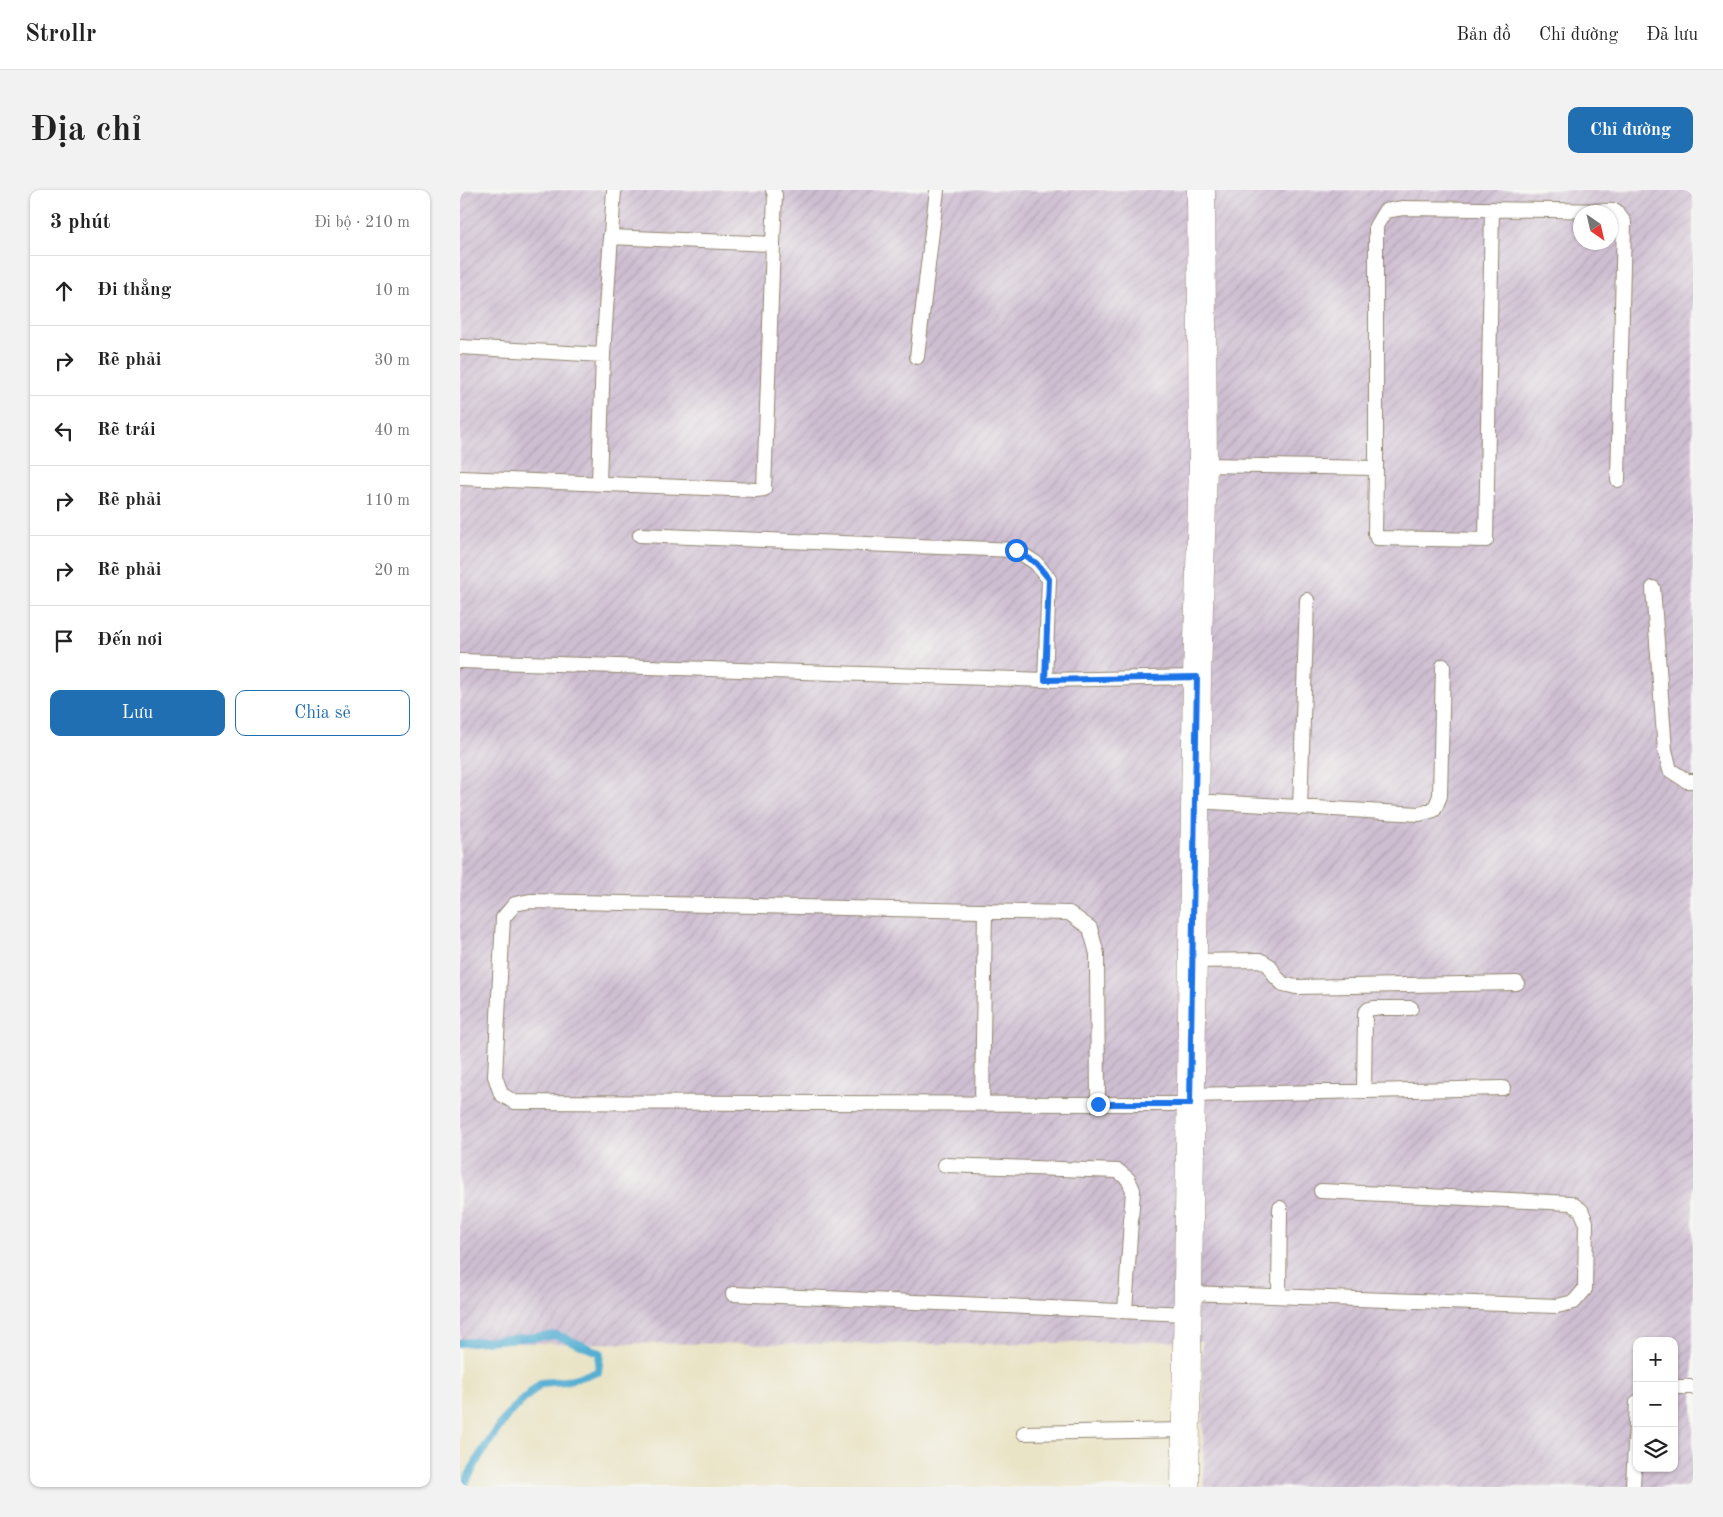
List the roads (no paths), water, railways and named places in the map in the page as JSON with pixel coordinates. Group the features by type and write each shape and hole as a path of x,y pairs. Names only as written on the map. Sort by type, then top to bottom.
{"street":[{"path":"1185,1487 1197,677 1203,465 1201,190"}],"lane":[{"path":"599,482 603,355 614,190"},
{"path":"460,478 764,489 775,194 773,190"},
{"path":"917,357 937,190"},
{"path":"1492,209 1486,540 1377,538 1375,532 1376,226 1384,211 1402,208 1492,209 1616,211 1624,222 1618,480"},
{"path":"610,237 773,244"},
{"path":"460,347 603,355"},
{"path":"1203,465 1376,468"},
{"path":"640,535 1016,550 1036,563 1049,579 1045,680"},
{"path":"1653,588 1665,750 1670,770 1687,781 1693,781"},
{"path":"1300,808 1307,600"},
{"path":"460,661 1045,680 1197,677"},
{"path":"1195,801 1419,814 1434,810 1440,796 1444,666"},
{"path":"1098,1104 1097,954 1090,928 1069,913 530,901 515,904 503,918 495,1076 501,1094 514,1102 1098,1104 1364,1091 1503,1088"},
{"path":"982,1104 985,912"},
{"path":"1192,961 1260,960 1270,966 1275,976 1283,984 1296,987 1517,983"},
{"path":"1364,1091 1365,1014 1369,1009 1374,1008 1411,1008"},
{"path":"945,1165 1118,1171 1128,1178 1133,1190 1125,1311"},
{"path":"734,1294 1125,1311 1279,1296 1557,1306 1574,1302 1585,1288 1586,1222 1581,1210 1571,1203 1321,1192"},
{"path":"1279,1296 1280,1208"},
{"path":"1678,1387 1693,1388"},
{"path":"1633,1487 1636,1427"},
{"path":"1024,1433 1186,1430"}],"waterway":[{"path":"460,1343 557,1335 600,1353 598,1372 565,1381 541,1383 508,1414 480,1455 463,1487"}]}
